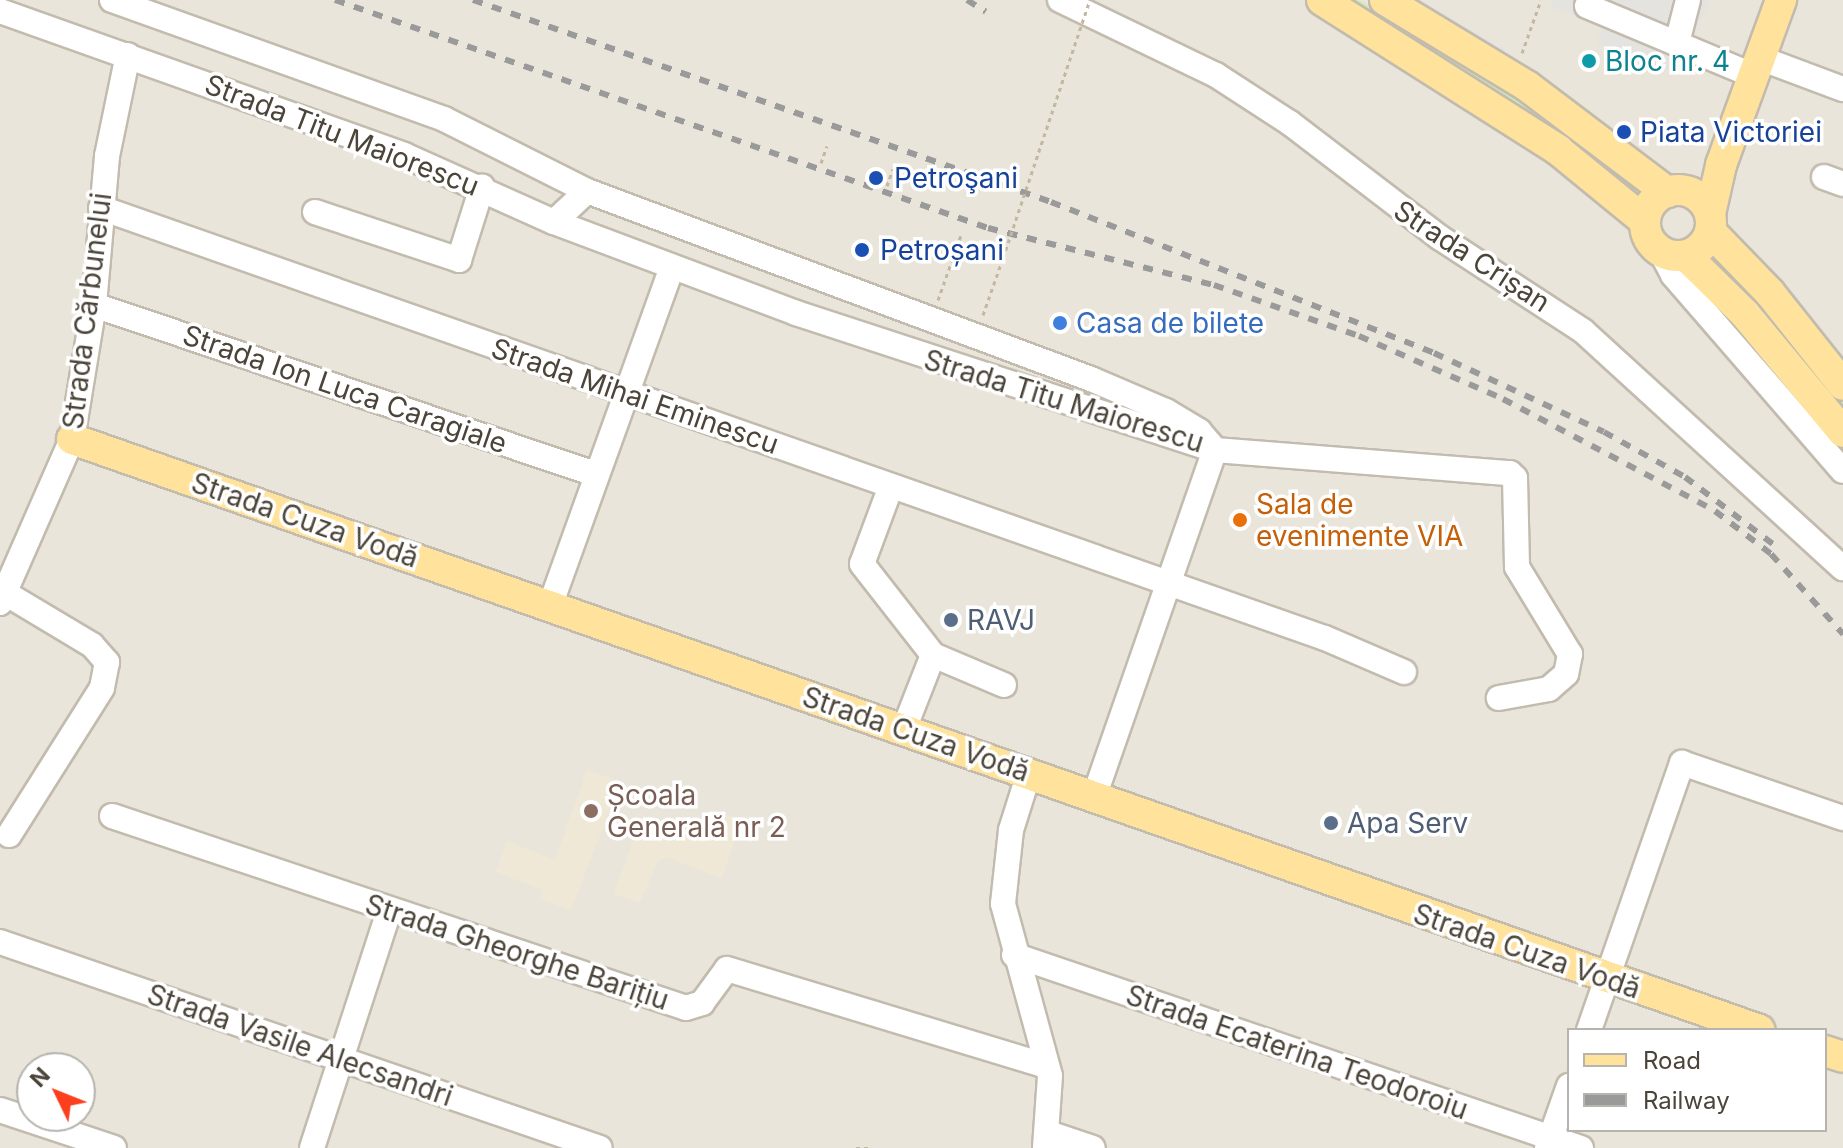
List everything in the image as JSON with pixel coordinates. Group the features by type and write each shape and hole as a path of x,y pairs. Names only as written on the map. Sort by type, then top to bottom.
{"main road":[{"path":"1322,0 1558,150 1645,221"},
{"path":"1385,0 1527,86 1678,192 1710,222 1843,385"},
{"path":"1673,254 1703,245 1721,165 1781,0"},
{"path":"1721,165 1678,192 1650,205 1645,221 1650,242 1673,254 1745,314 1843,432"},
{"name":"Strada Cuza Vodă","path":"72,439 1754,1028"}],"street":[{"name":"Strada Titu Maiorescu","path":"112,0 444,119 587,191 977,333 1166,411 1199,431 1215,450"},
{"name":"Strada Crișan","path":"1060,0 1216,75 1290,123 1439,237 1583,331 1843,568"},
{"path":"1677,43 1688,0"},
{"path":"1587,6 1677,43 1843,89"},
{"name":"Strada Titu Maiorescu","path":"0,11 128,55 482,187 554,222 672,268 940,364 1215,450"},
{"name":"Strada Cărbunelui","path":"3,598 72,439 94,305 101,208 128,55"},
{"path":"315,212 459,260 482,187"},
{"path":"554,222 587,191"},
{"name":"Strada Mihai Eminescu","path":"101,208 1169,583 1404,672"},
{"path":"1673,254 1673,275 1843,471"},
{"path":"550,606 595,474 672,268"},
{"name":"Strada Ion Luca Caragiale","path":"94,305 595,474"},
{"path":"1094,797 1215,450 1510,473 1515,478 1517,567 1570,654 1566,674 1549,689 1499,698"},
{"path":"891,486 862,564 933,655 1004,685"},
{"path":"3,598 92,645 107,662 102,688 9,835"},
{"path":"904,729 933,655"},
{"path":"1590,1028 1682,763 1843,818"},
{"path":"1029,773 1002,878 1014,955 1047,1066 1046,1141 1093,1148"},
{"name":"Strada Gheorghe Barițiu","path":"112,816 686,1008 702,1003 727,969 1047,1066"},
{"path":"312,1148 389,911"},
{"name":"Strada Vasile Alecsandri","path":"0,942 600,1148"},
{"name":"Strada Ecaterina Teodoroiu","path":"1014,955 1549,1143 1581,1148"},
{"path":"1549,1143 1567,1092"},
{"path":"0,1110 114,1148"}],"path":[{"path":"977,333 1090,0"},
{"path":"1521,57 1541,0"},
{"path":"821,163 827,146"},
{"path":"887,186 893,169"},
{"path":"932,318 961,235"},
{"path":"856,1148 869,1148"}],"shaded area":[{"path":"0,0 1843,0 1843,1148 0,1148"},
{"path":"1403,0 1421,0 1509,52 1505,60"},
{"path":"1553,0 1710,0 1679,73 1597,44 1602,26 1550,7"},
{"name":"Școala Generală nr 2","path":"587,770 621,781 571,910 540,899 543,890 496,872 507,841 555,860"},
{"path":"709,809 742,820 722,878 666,857 657,863 640,903 614,894 641,817 698,837"}],"green space":[{"path":"1341,0 1359,0 1562,123 1641,186 1636,191 1556,131"},
{"path":"1720,259 1843,401 1843,416 1710,267"}],"railway":[{"path":"335,0 988,228 1214,285 1359,336 1503,399 1715,511 1771,554 1843,634"},
{"path":"473,0 1051,202 1434,353 1604,432 1685,477 1777,547"},
{"path":"967,0 986,12"}],"place":[{"name":"Bloc nr. 4","path":"1589,61"},
{"name":"Piata Victoriei","path":"1624,132"},
{"name":"Petroşani","path":"876,178"},
{"name":"Petroșani","path":"862,250"},
{"name":"Casa de bilete","path":"1060,323"},
{"name":"Sala de evenimente VIA","path":"1240,520"},
{"name":"RAVJ","path":"951,620"},
{"name":"Școala Generală nr 2","path":"591,811"},
{"name":"Apa Serv","path":"1331,823"}]}
